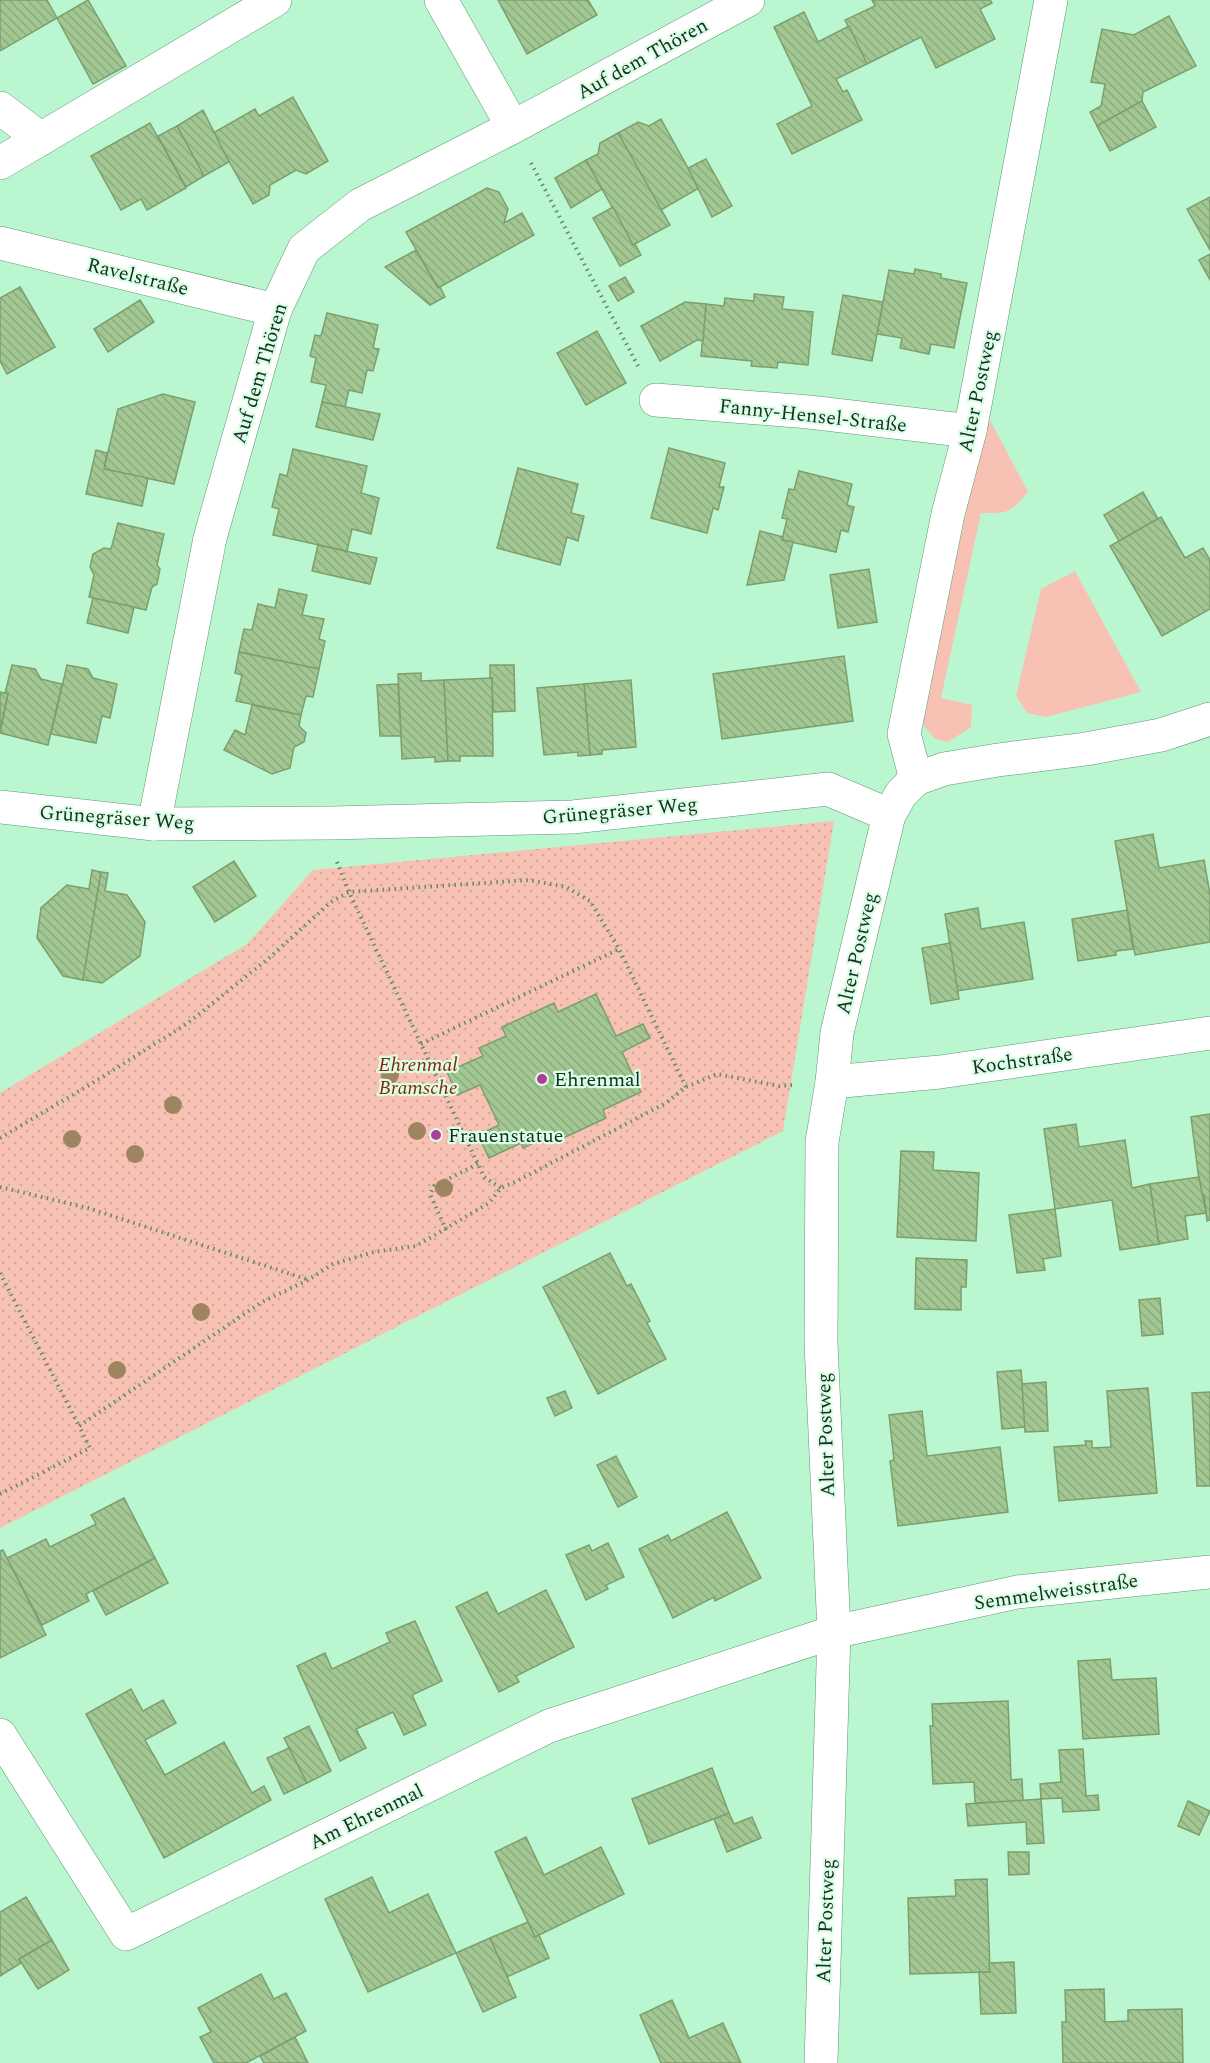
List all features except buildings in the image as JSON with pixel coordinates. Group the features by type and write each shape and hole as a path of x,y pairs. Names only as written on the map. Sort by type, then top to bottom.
{"street":[{"path":"0,163 41,138 233,8 275,0"},
{"path":"441,0 513,127"},
{"name":"Auf dem Thören","path":"154,824 210,538 276,310 304,249 360,205 513,127 748,0"},
{"name":"Alter Postweg","path":"916,779 904,734 948,514 970,431 1051,0"},
{"path":"0,108 41,138"},
{"name":"Ravelstraße","path":"0,243 276,310"},
{"name":"Fanny-Hensel-Straße","path":"656,400 809,412 970,431"},
{"path":"889,814 901,794 916,779 944,769 1086,749 1161,735 1210,719"},
{"name":"Grünegräser Weg","path":"0,807 154,824 573,818 828,789 889,814"},
{"name":"Alter Postweg","path":"822,2063 834,1632 821,1343 822,1142 837,1033 889,814"},
{"name":"Kochstraße","path":"832,1082 940,1072 1210,1033"},
{"name":"Semmelweisstraße","path":"834,1632 1017,1592 1210,1572"},
{"name":"Am Ehrenmal","path":"0,1735 126,1934 549,1726 834,1632"}],"path":[{"path":"513,127 656,400"},
{"path":"0,1138 188,1023 269,958 331,902 349,892 529,880 566,887 590,901 619,949 686,1088"},
{"path":"349,892 484,1177 501,1188"},
{"path":"421,1044 619,949"},
{"path":"79,1426 262,1302 308,1280 333,1264 374,1252 416,1246 489,1203 501,1188 666,1103 686,1088 717,1074 779,1086 832,1082"},
{"path":"446,1230 430,1194 434,1186 478,1164"},
{"path":"0,1187 88,1208 308,1280"},
{"path":"0,1274 90,1448 0,1494"}],"green space":[{"path":"990,420 1028,492 1017,505 1008,511 981,513 941,698 972,705 971,727 948,742 935,739 920,721 972,485"},
{"path":"1075,571 1141,692 1046,717 1027,713 1016,696 1041,589"},
{"name":"Ehrenmal Bramsche","path":"834,821 783,1131 0,1528 0,1093 247,944 313,870"}],"place":[{"name":"Ehrenmal","path":"542,1079"},
{"name":"Frauenstatue","path":"436,1135"}]}
